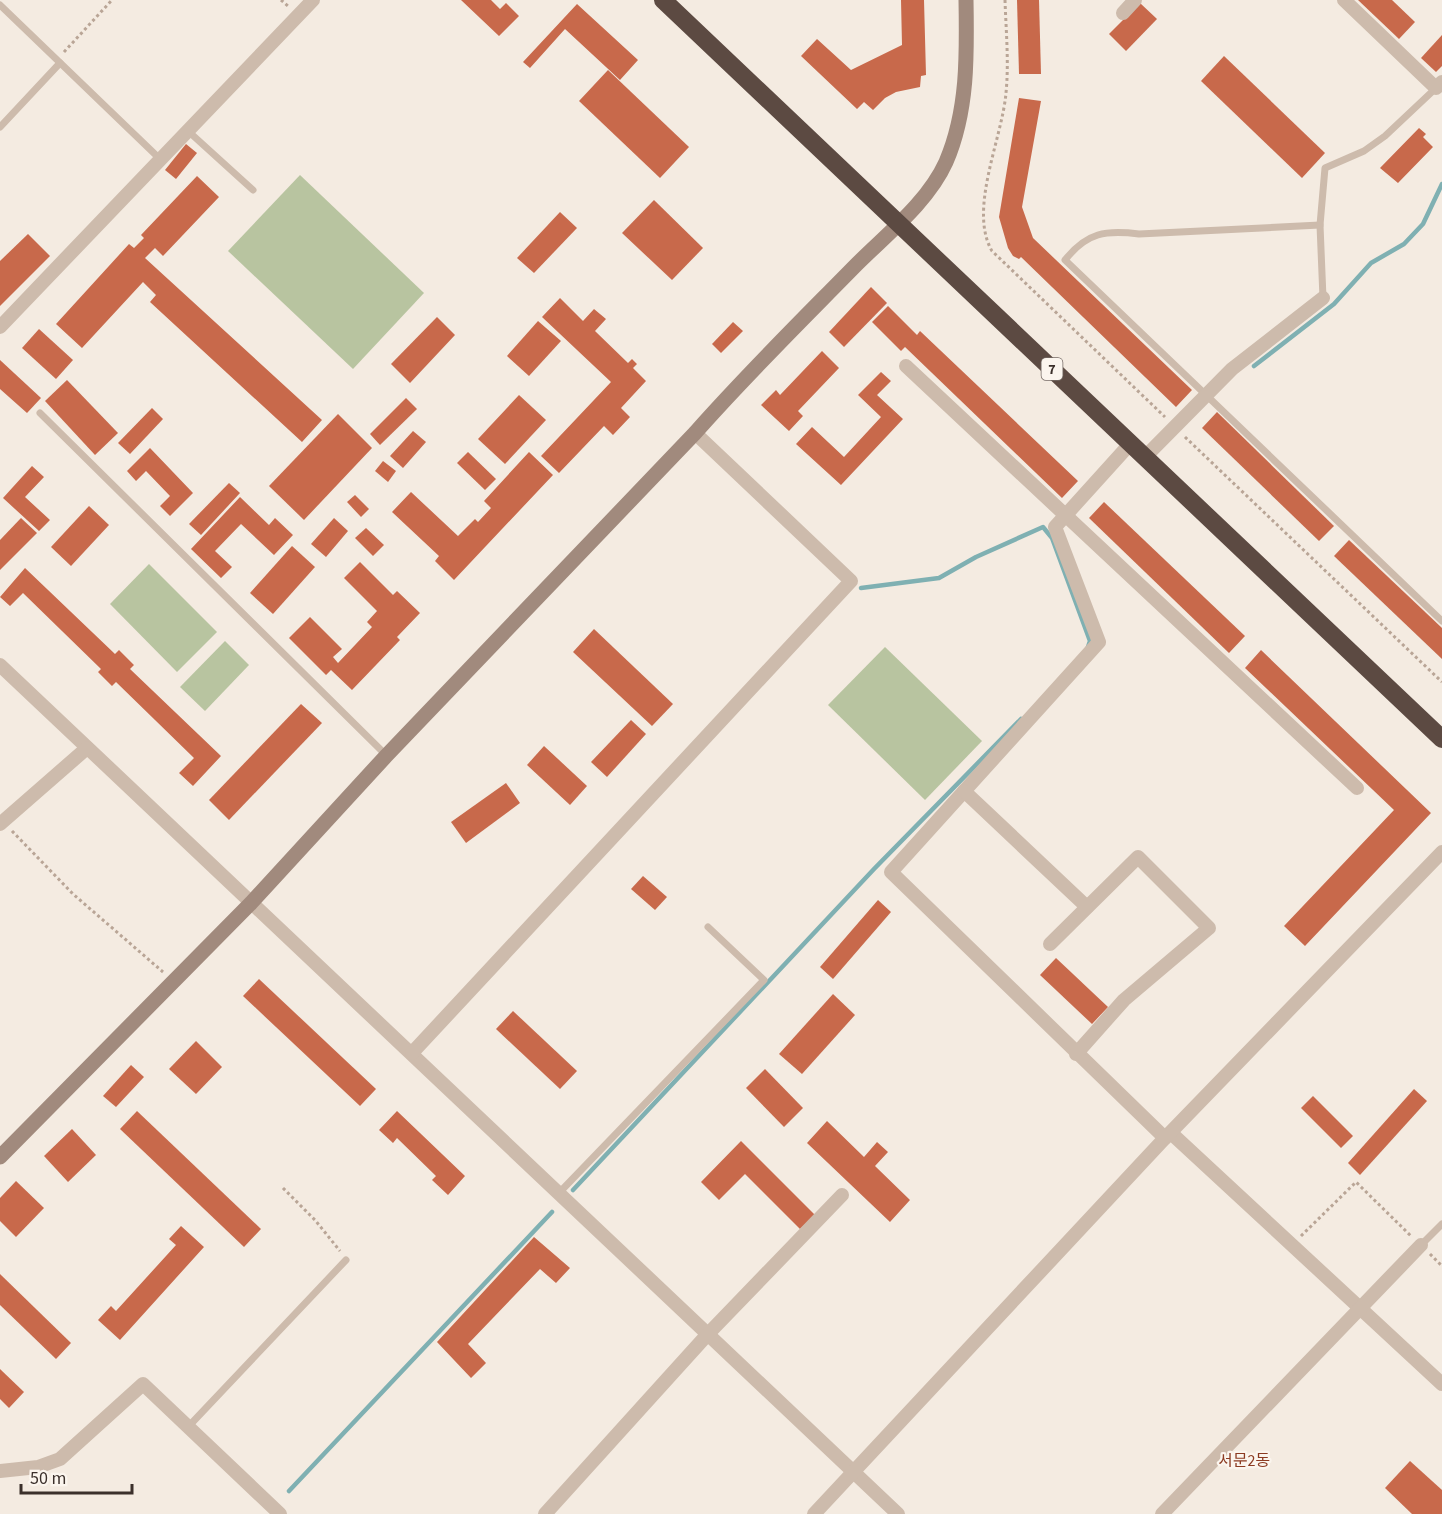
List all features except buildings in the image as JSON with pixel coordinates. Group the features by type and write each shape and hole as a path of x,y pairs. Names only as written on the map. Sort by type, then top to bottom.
{"highway":[{"name":"7","path":"663,0 1442,739"}],"street":[{"path":"0,327 313,0"},
{"path":"0,1157 251,903 386,756 695,433 737,385 930,188 951,147 966,79 966,0"},
{"path":"1123,13 1135,0"},
{"path":"1344,0 1439,85"},
{"path":"1144,458 1232,369 1323,298"},
{"path":"906,366 1357,788"},
{"path":"412,1053 851,581 695,433"},
{"path":"1130,444 1055,527 1099,642 891,872 1076,1054 1293,1243 1442,1384"},
{"path":"0,665 898,1514"},
{"path":"2,822 87,748"},
{"path":"964,791 1087,908"},
{"path":"814,1514 1168,1135 1442,852"},
{"path":"1050,944 1138,857 1209,928 1124,1000 1076,1054"},
{"path":"545,1514 707,1335 842,1195"},
{"path":"1162,1514 1421,1245"},
{"path":"0,1471 38,1467 60,1459 143,1384 280,1514"}],"lane":[{"path":"0,5 160,159"},
{"path":"0,127 58,61"},
{"path":"1323,298 1320,225 1325,168 1364,151 1380,140 1439,85"},
{"path":"188,131 253,190"},
{"path":"1320,225 1139,234 1115,231 1085,239 1077,244 1065,260 1442,621"},
{"path":"40,413 386,756"},
{"path":"558,1194 764,980 708,927"},
{"path":"1421,1245 1442,1224"},
{"path":"188,1427 346,1260"}],"path":[{"path":"58,61 111,0"},
{"path":"1005,0 1006,95 983,212 986,240 992,251 1442,682"},
{"path":"2,822 73,894 173,981"},
{"path":"1293,1243 1356,1182 1442,1266"},
{"path":"283,1188 315,1220 346,1260"}],"green space":[{"path":"300,175 424,293 353,369 228,251"},
{"path":"149,564 217,632 177,672 110,604"},
{"path":"225,641 249,665 205,711 180,687"},
{"path":"885,647 982,741 925,800 828,705"}],"waterway":[{"path":"1254,366 1334,304 1371,263 1404,244 1423,224 1442,184"},
{"path":"861,588 939,578 976,557 1043,527 1052,538 1090,641 1088,647"},
{"path":"573,1190 874,869 1021,719"},
{"path":"289,1491 552,1212"}],"district":[{"name":"서문2동","path":"1244,1460"}]}
